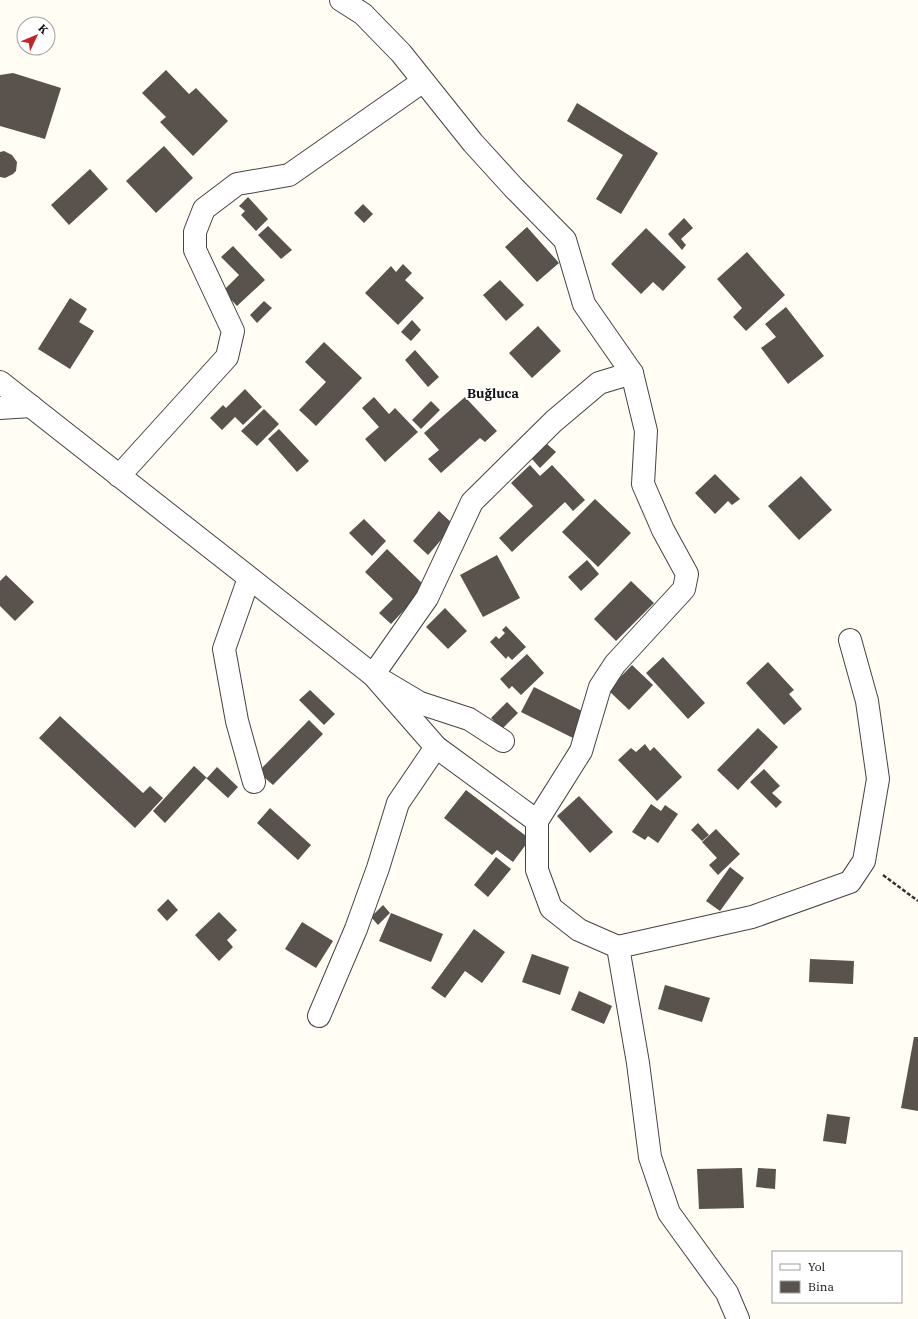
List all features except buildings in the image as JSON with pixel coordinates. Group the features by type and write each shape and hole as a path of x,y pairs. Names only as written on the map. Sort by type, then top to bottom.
{"street":[{"path":"341,0 363,14 401,53 422,82 478,149 565,240 584,304 632,373 646,431 643,484 663,530 687,574 684,589 615,664 600,687 581,751 537,821 537,870 551,908 579,930 618,947 752,917 850,882 864,861 878,779 867,701 850,640"},
{"path":"119,476 227,357 234,331 194,250 195,232 204,209 237,184 290,175 422,82"},
{"path":"373,675 427,598 472,502 554,421 599,384 632,373"},
{"path":"0,382 373,675 420,703 469,719 503,741"},
{"path":"0,408 31,406"},
{"path":"249,578 224,649 237,721 254,782"},
{"path":"373,675 436,747 537,821"},
{"path":"319,1016 356,929 376,875 398,803 436,747"},
{"path":"618,947 638,1063 650,1157 669,1213 727,1293 738,1319"}],"path":[{"path":"864,861 918,901"}],"district":[{"name":"Buğluca","path":"493,393"}]}
